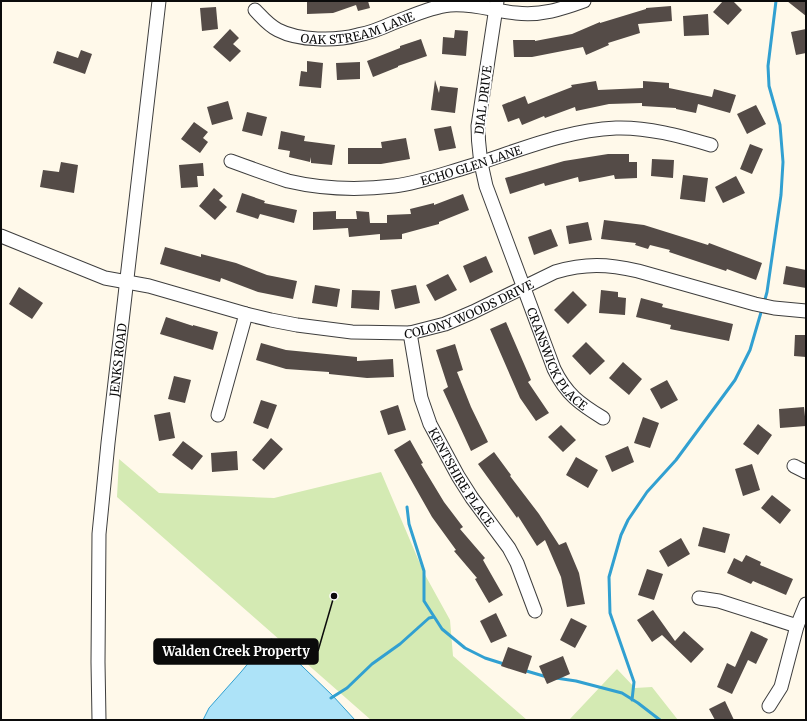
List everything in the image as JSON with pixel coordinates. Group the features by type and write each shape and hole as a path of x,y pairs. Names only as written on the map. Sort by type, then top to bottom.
{"street":[{"name":"JENKS ROAD","path":"98,720 99,534 108,443 159,1"},
{"name":"OAK STREAM LANE","path":"256,10 268,24 278,30 308,38 324,39 359,35 431,8 442,6 497,5 514,13 538,14 552,12 584,1"},
{"name":"DIAL DRIVE","path":"497,5 478,126 480,163 486,186 523,288"},
{"name":"ECHO GLEN LANE","path":"231,161 290,181 322,186 360,188 394,186 429,179 563,136 604,129 617,128 652,130 711,145"},
{"name":"COLONY WOODS DRIVE","path":"1,236 105,278 149,286 246,314 297,325 352,332 410,333 458,319 555,272 569,268 594,265 607,265 638,271 755,304 774,308 806,311"},
{"name":"CRANSWICK PLACE","path":"523,288 559,379 578,402 603,418"},
{"path":"218,415 246,314"},
{"name":"KENTSHIRE PLACE","path":"410,333 421,398 430,424 458,476 472,498 509,548 517,563 535,611"},
{"path":"699,598 719,601 797,626"},
{"path":"768,706 781,687 797,626 806,604"}],"green space":[{"path":"119,459 159,493 274,498 381,472 424,573 450,620 453,656 527,720 371,720 117,497"},
{"path":"617,669 635,688 652,687 678,720 569,720"}],"water":[{"path":"271,639 275,640 333,696 355,720 203,720 209,708 265,643"}],"building":[{"path":"307,1 368,1 370,8 358,11 356,5 333,13 307,14"},
{"path":"723,1 733,1 742,10 728,25 713,12"},
{"path":"787,1 806,1 806,16"},
{"path":"671,6 672,21 638,24 640,33 608,43 609,45 586,55 583,47 532,57 514,57 513,40 535,41 572,34 600,22 646,8"},
{"path":"216,7 218,29 202,31 200,8"},
{"path":"708,14 709,35 684,36 683,16"},
{"path":"230,29 239,38 233,44 241,51 230,62 213,47"},
{"path":"806,29 806,53 796,55 791,32"},
{"path":"455,30 468,31 466,56 442,54 443,37 454,38"},
{"path":"421,39 427,56 373,77 367,61 400,48 400,46"},
{"path":"81,50 92,54 85,74 53,63 57,51 78,58"},
{"path":"307,61 323,63 321,88 299,86 301,71 307,72"},
{"path":"360,62 360,79 337,80 336,63"},
{"path":"435,80 439,93 440,86 458,88 455,113 431,110"},
{"path":"596,81 598,90 643,88 643,81 669,83 669,88 712,97 714,89 736,95 730,113 698,104 696,113 676,108 642,106 642,103 609,104 576,111 575,107 545,118 544,116 522,125 519,118 508,122 502,105 525,96 528,104 572,87 571,85"},
{"path":"228,101 233,119 212,125 207,107"},
{"path":"756,105 766,124 747,134 737,114"},
{"path":"247,112 267,117 262,136 242,131"},
{"path":"194,122 208,132 203,138 208,142 200,153 181,139"},
{"path":"451,126 456,148 439,151 434,129"},
{"path":"281,131 305,136 304,141 335,145 332,165 311,163 311,157 310,162 289,157 290,151 278,149"},
{"path":"406,138 410,159 381,164 348,164 348,148 382,148 381,142"},
{"path":"750,144 763,149 752,174 740,169"},
{"path":"608,154 629,154 629,162 637,162 637,178 615,179 614,175 579,182 578,177 545,186 544,183 510,194 505,178 564,161"},
{"path":"652,159 674,160 673,178 651,176"},
{"path":"61,162 78,165 74,193 40,187 43,170 59,172"},
{"path":"203,163 204,176 197,176 198,187 181,188 179,165"},
{"path":"683,175 708,178 705,202 680,199"},
{"path":"736,176 745,193 723,203 715,187"},
{"path":"214,188 223,196 219,200 227,207 215,220 199,206"},
{"path":"242,193 265,201 264,203 297,210 294,223 260,214 258,219 236,212"},
{"path":"463,194 469,210 439,222 439,224 402,234 402,239 380,240 380,234 349,237 348,228 313,230 313,212 336,211 336,219 357,219 356,211 369,212 370,223 387,223 387,215 411,214 410,209 434,203 434,205"},
{"path":"604,220 644,225 708,245 709,243 762,263 756,280 727,269 726,271 669,252 670,250 650,245 648,249 635,245 636,243 601,239"},
{"path":"588,222 592,240 569,244 566,226"},
{"path":"551,229 558,246 534,255 528,237"},
{"path":"165,247 201,257 201,254 236,263 267,275 297,281 293,299 258,292 221,278 220,282 160,264"},
{"path":"486,256 493,272 470,283 463,266"},
{"path":"786,266 806,270 806,288 783,284"},
{"path":"448,274 457,290 435,301 426,285"},
{"path":"315,285 340,289 337,307 312,303"},
{"path":"416,285 420,303 395,309 391,290"},
{"path":"19,287 43,303 32,319 9,304"},
{"path":"352,290 380,291 379,310 351,308"},
{"path":"601,290 618,292 618,297 626,298 625,315 599,313"},
{"path":"573,291 587,305 568,324 554,310"},
{"path":"641,298 663,304 662,307 733,324 729,341 670,329 671,325 636,317"},
{"path":"166,317 218,332 213,350 160,334"},
{"path":"506,322 531,380 528,382 549,413 536,421 520,398 490,329"},
{"path":"795,335 806,335 806,357 794,356"},
{"path":"586,342 605,361 590,375 572,356"},
{"path":"261,343 286,350 357,357 357,361 393,359 394,377 367,378 329,374 329,372 286,369 256,360"},
{"path":"455,344 463,370 457,372 471,407 488,442 471,451 443,390 448,387 436,350"},
{"path":"623,362 642,379 629,395 609,378"},
{"path":"174,376 191,380 185,403 168,399"},
{"path":"667,380 678,400 661,409 650,389"},
{"path":"261,400 277,405 268,429 253,423"},
{"path":"398,405 406,430 388,435 380,411"},
{"path":"804,407 806,426 780,428 779,409"},
{"path":"170,412 175,438 159,441 154,415"},
{"path":"643,417 659,423 650,448 634,443"},
{"path":"758,424 772,435 758,455 743,444"},
{"path":"561,425 576,440 563,452 548,437"},
{"path":"271,438 283,449 264,470 252,460"},
{"path":"410,440 423,463 421,464 444,502 463,527 460,529 485,558 483,560 503,595 489,603 475,579 477,578 454,551 456,550 432,517 394,450"},
{"path":"183,441 203,456 192,470 172,455"},
{"path":"628,446 634,462 612,472 605,456"},
{"path":"237,451 238,470 212,472 211,453"},
{"path":"494,452 539,514 559,545 566,542 579,573 585,604 567,607 561,577 545,540 537,546 518,516 517,518 478,464"},
{"path":"576,457 598,470 588,488 566,475"},
{"path":"752,464 760,490 743,496 735,469"},
{"path":"772,495 791,510 780,524 761,508"},
{"path":"703,527 730,534 725,553 698,546"},
{"path":"681,538 690,554 668,567 659,551"},
{"path":"746,555 761,562 760,565 793,579 786,595 753,581 751,584 727,573 734,558 742,562"},
{"path":"647,569 663,574 654,600 638,595"},
{"path":"653,610 675,641 684,631 704,649 691,663 662,635 652,642 637,620"},
{"path":"496,613 507,636 491,643 480,621"},
{"path":"571,618 587,626 575,648 560,640"},
{"path":"751,631 768,639 756,664 748,660 732,694 717,687 727,663 735,667"},
{"path":"508,647 532,656 526,674 501,666"},
{"path":"563,656 570,674 547,684 539,666"},
{"path":"725,701 734,720 715,720 709,709"}],"waterway":[{"path":"764,303 767,292 781,195 783,162 780,125 769,86 768,66 776,1"},
{"path":"632,700 634,682 610,613 609,577 621,535 628,520 647,492 676,460 735,380 750,350 762,309"},
{"path":"407,507 409,524 424,571 424,601 442,629 465,648 485,658 504,664"},
{"path":"331,698 347,688 372,664 400,644 429,618 434,617"},
{"path":"523,670 547,677"},
{"path":"556,678 576,681 622,693 660,720"}],"place":[{"name":"Walden Creek Property","path":"334,596"}]}
